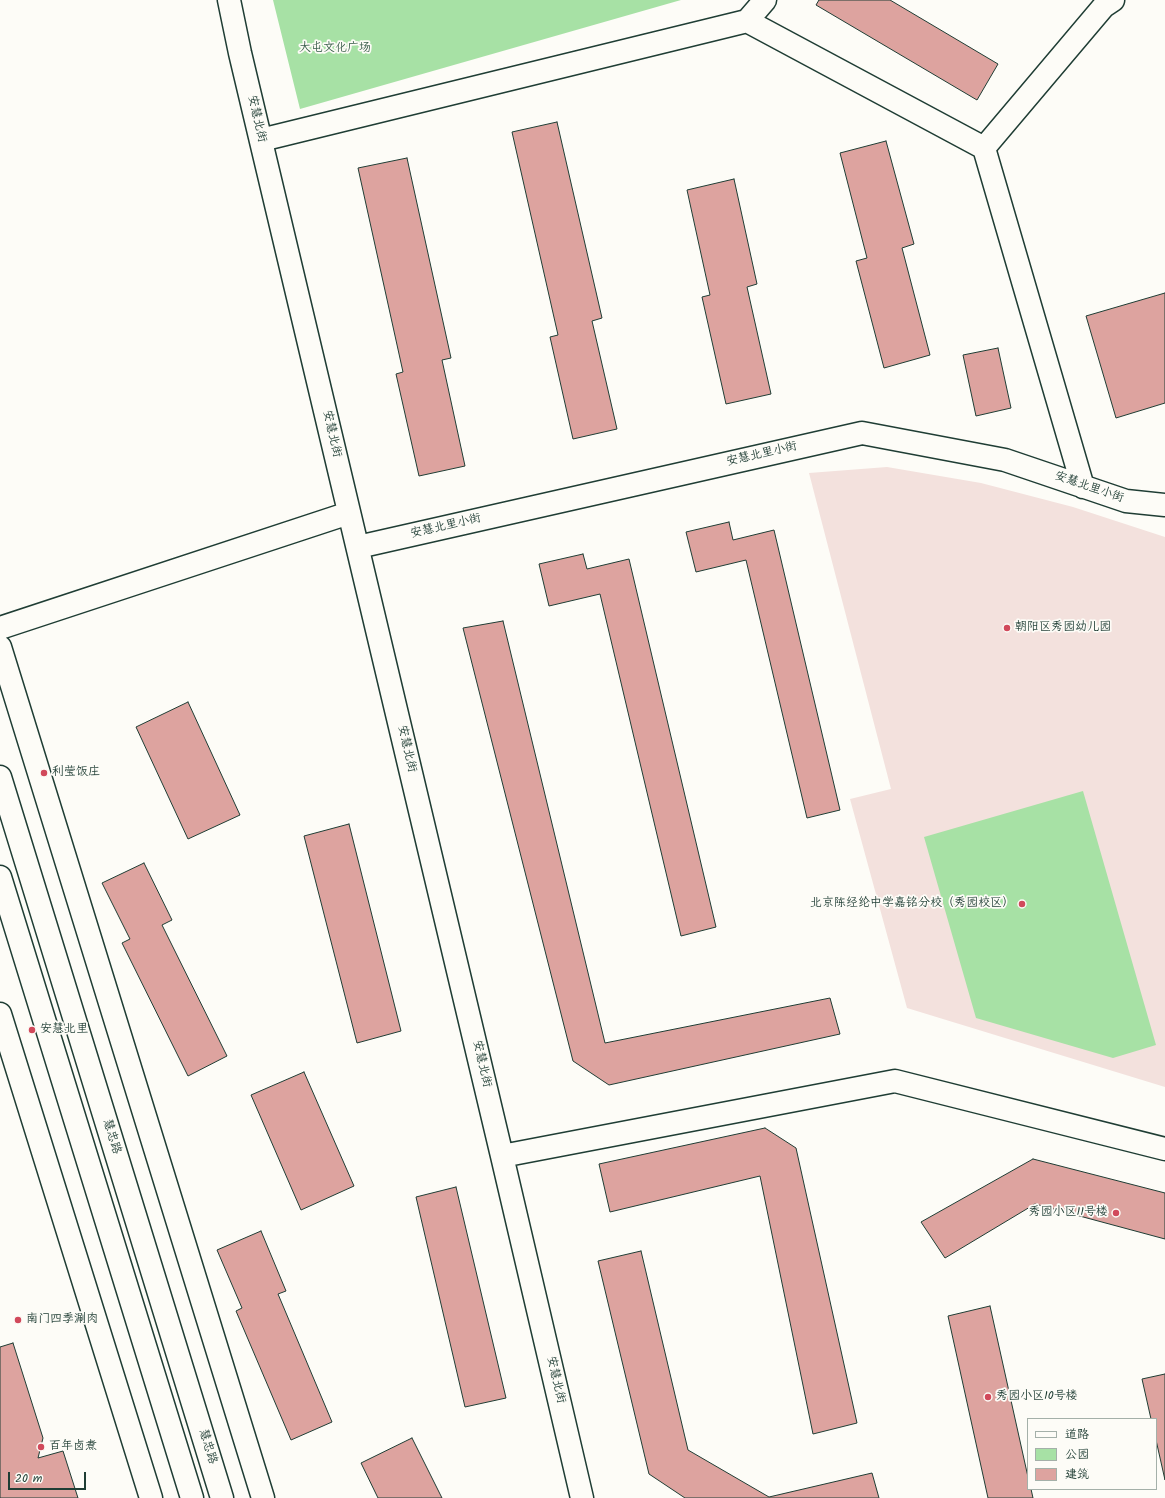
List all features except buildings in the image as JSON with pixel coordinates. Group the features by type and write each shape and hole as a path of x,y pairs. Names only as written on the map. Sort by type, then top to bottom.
{"street":[{"name":"安慧北街","path":"229,0 582,1498"},
{"path":"261,140 747,21 766,0"},
{"path":"984,148 1104,6 1113,0"},
{"path":"747,21 984,148 1083,487"},
{"name":"安慧北里小街","path":"358,547 862,433 1005,460 1126,501 1165,505"},
{"path":"0,628 350,513"},
{"path":"0,647 263,1498"},
{"name":"慧忠路","path":"0,776 222,1498"},
{"path":"0,878 192,1498"},
{"path":"0,1014 151,1498"},
{"path":"502,1156 895,1081 1165,1149"}],"shaded area":[{"path":"887,467 981,483 1073,507 1165,537 1165,1087 907,1008 850,799 891,789 809,473"}],"green space":[{"name":"大屯文化广场","path":"273,0 681,0 300,109"},
{"path":"1083,791 1156,1045 1113,1058 976,1018 924,837"}],"place":[{"name":"朝阳区秀园幼儿园","path":"1007,628"},
{"name":"利莹饭庄","path":"44,773"},
{"name":"北京陈经纶中学嘉铭分校（秀园校区）","path":"1022,904"},
{"name":"安慧北里","path":"32,1030"},
{"name":"秀园小区11号楼","path":"1116,1213"},
{"name":"南门四季涮肉","path":"18,1320"},
{"name":"秀园小区10号楼","path":"988,1397"},
{"name":"百年卤煮","path":"41,1447"}]}
